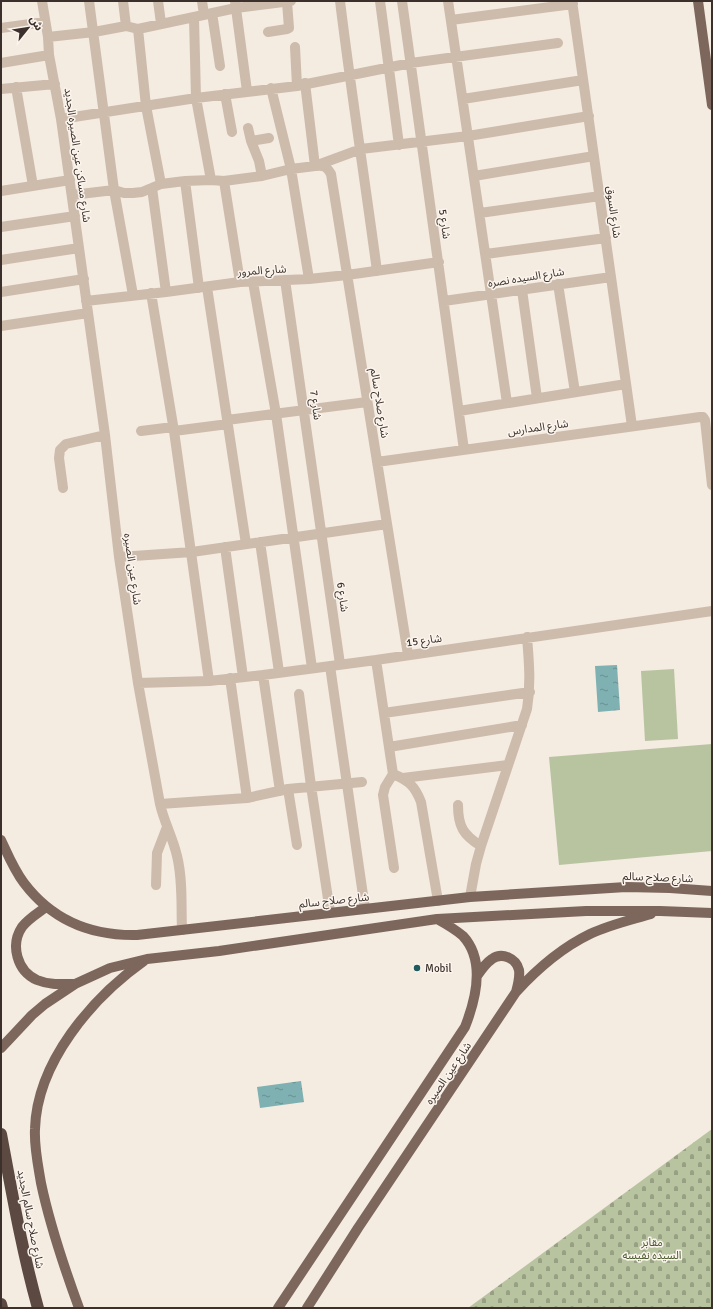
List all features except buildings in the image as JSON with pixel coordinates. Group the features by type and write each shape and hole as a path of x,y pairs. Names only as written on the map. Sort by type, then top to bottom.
{"highway":[{"name":"شارع صلاح سالم الجديد","path":"1,1134 23,1250 38,1308"},
{"path":"1,1304 2,1308"}],"main road":[{"path":"698,1 712,105"},
{"name":"شارع صلاح سالم","path":"1,840 15,870 23,883 46,907 69,922 109,934 137,935 470,897 626,887 712,891"},
{"path":"46,907 22,927 17,941 17,957 24,970 37,980 52,983 74,984"},
{"path":"1,1048 20,1026 36,1011 74,984 110,968 147,959 219,951 437,919 586,911 712,913"},
{"name":"شارع عين الصيره","path":"307,1308 358,1228 516,992 532,974 550,958 570,945 592,934 660,911"},
{"name":"شارع عين الصيره","path":"278,1308 465,1027 473,1002 477,976 476,967 469,945 463,937 456,930 437,919"},
{"path":"477,976 486,964 495,957 505,956 510,958 518,966 519,972 516,992"},
{"path":"78,1308 58,1250 46,1205 37,1159 35,1129 39,1100 50,1070 78,1025 94,1005 117,983 147,959"}],"street":[{"name":"شارع مساكن عين الصيره الجديد","path":"42,1 48,37 49,55 61,119 70,180 88,313"},
{"path":"89,1 114,190 133,295"},
{"path":"123,1 126,26"},
{"path":"158,1 161,23"},
{"path":"202,1 208,14 220,66"},
{"path":"48,37 94,32 126,26 138,29 161,23 194,18 235,4 292,1"},
{"path":"340,1 349,76 361,149 377,271"},
{"path":"380,1 399,145"},
{"name":"شارع 5","path":"402,1 464,450"},
{"path":"448,1 507,403"},
{"path":"268,32 289,28 287,2"},
{"path":"451,20 572,3"},
{"name":"شارع السوق","path":"572,3 632,426"},
{"path":"235,4 247,91"},
{"path":"194,18 196,98 211,180"},
{"path":"1,28 45,22"},
{"path":"138,29 156,186 166,292"},
{"path":"61,119 196,98 301,84 411,63 457,58 558,43"},
{"path":"295,47 315,166"},
{"path":"1,63 49,55"},
{"path":"463,99 583,80"},
{"path":"1,89 55,84"},
{"path":"16,87 33,186"},
{"path":"271,88 291,169 309,279"},
{"path":"225,94 232,132"},
{"path":"72,195 114,190 124,193 133,193 156,186 185,181 211,180 224,182 262,176 291,169 315,166 361,149 468,136 588,116"},
{"path":"248,128 251,141 260,161 262,176"},
{"path":"251,141 269,138"},
{"path":"474,176 594,156"},
{"name":"شارع صلاح سالم","path":"315,166 321,165 327,168 331,174 408,655"},
{"path":"1,191 70,180"},
{"path":"185,181 228,422 246,544"},
{"path":"224,182 240,282"},
{"path":"480,213 600,196"},
{"path":"1,226 75,216"},
{"path":"486,254 606,238"},
{"path":"1,260 79,248"},
{"name":"شارع المرور","path":"86,301 203,288 240,282 309,279 347,275 439,262"},
{"name":"شارع السيده نصره","path":"444,301 611,277"},
{"path":"1,292 84,279"},
{"name":"شارع 7","path":"285,280 322,533"},
{"path":"253,282 276,414 292,538 312,668"},
{"path":"558,284 575,392"},
{"path":"522,290 537,398"},
{"path":"151,293 174,429 209,681"},
{"path":"1,326 88,313"},
{"name":"شارع عين الصيره","path":"88,313 105,435 119,557 138,684 160,804 173,842 180,872 182,930"},
{"path":"459,410 626,384"},
{"path":"141,431 174,429 367,402"},
{"name":"شارع المدارس","path":"377,462 703,417 705,420 712,485"},
{"path":"63,488 59,458 60,450 66,444 105,435"},
{"path":"119,557 192,552 387,524"},
{"name":"شارع 6","path":"322,533 347,783 365,909"},
{"path":"260,542 278,672"},
{"path":"225,547 243,677"},
{"name":"شارع 15","path":"138,684 209,681 263,675 712,611"},
{"path":"470,897 481,846 527,709 530,692 530,675 527,637"},
{"path":"376,660 393,774 385,787 383,795 394,868"},
{"path":"263,675 284,790 297,845"},
{"path":"230,678 247,798"},
{"path":"384,713 530,692"},
{"path":"299,694 330,912"},
{"path":"389,747 522,725"},
{"path":"403,778 508,765"},
{"path":"393,774 403,778 411,784 417,792 421,802 438,901"},
{"path":"160,804 247,798 311,786 362,782"},
{"path":"458,805 458,817 462,829 470,839 481,846"},
{"path":"156,885 157,853 167,827"}],"green space":[{"path":"674,669 678,739 645,741 641,671"},
{"path":"712,744 712,851 559,865 549,757"},
{"name":"مقابر السيده نفيسه","path":"712,1129 712,1308 468,1308"}],"water":[{"path":"617,665 620,710 598,712 595,666"},
{"path":"301,1081 304,1102 260,1108 257,1087"}],"place":[{"name":"Mobil","path":"417,968"}]}
